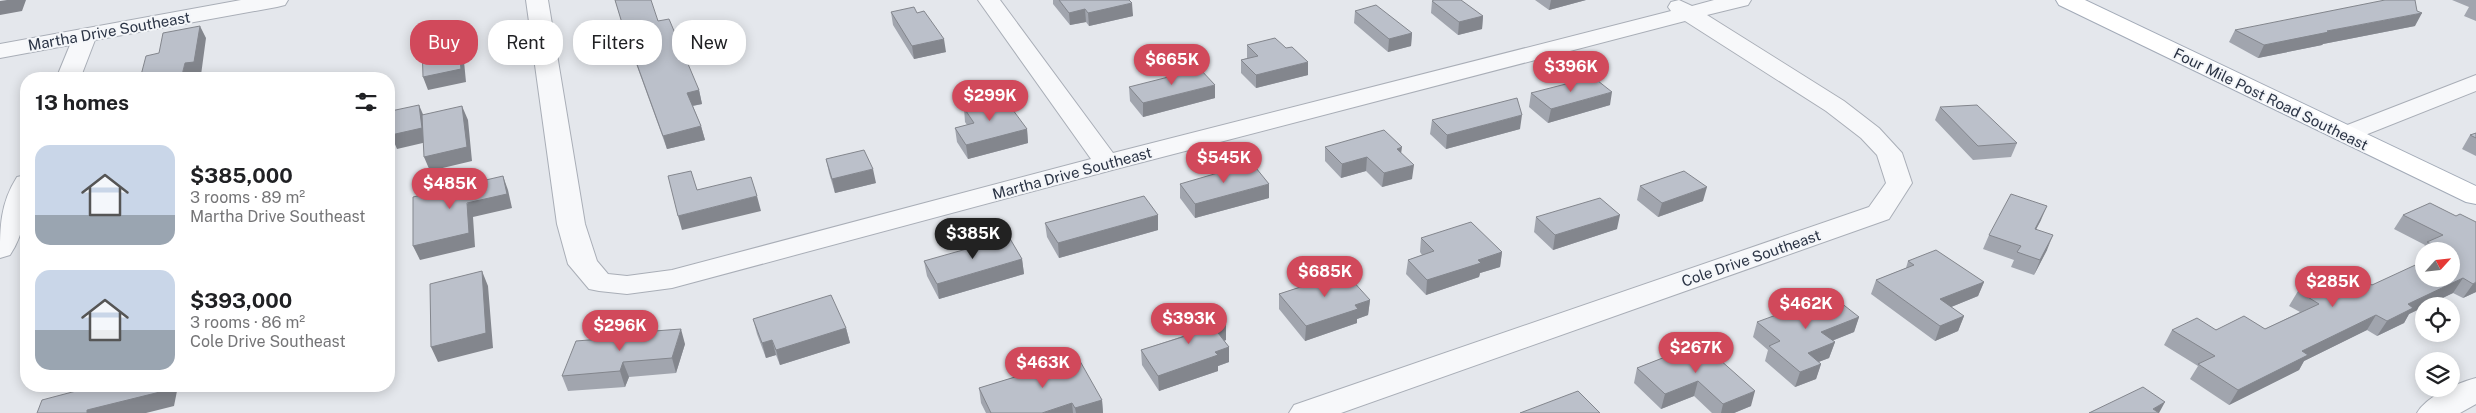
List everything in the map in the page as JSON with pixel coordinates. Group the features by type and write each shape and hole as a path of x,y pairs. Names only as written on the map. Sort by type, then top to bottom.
{"main road":[{"name":"Four Mile Post Road Southeast","path":"2066,0 2476,196"}],"street":[{"name":"Martha Drive Southeast","path":"0,51 85,37 277,0"},
{"name":"Martha Drive Southeast","path":"537,0 571,224 583,264 599,282 627,285 672,279 1679,7 1740,0"},
{"path":"989,0 1107,163"},
{"name":"Cole Drive Southeast","path":"1306,413 1879,213 1899,183 1889,153 1870,133 1835,106 1679,7"},
{"path":"71,72 85,37"},
{"path":"2346,134 2476,82"},
{"path":"0,250 20,199"},
{"path":"2434,413 2476,388"}],"building":[{"path":"615,0 651,0 658,20 621,20"},
{"path":"1059,0 1129,0 1132,3 1088,13 1085,9 1069,13"},
{"path":"1461,0 1483,16 1459,22 1432,1"},
{"path":"2385,0 2415,0 2417,11 2422,13 2264,45 2235,30"},
{"path":"1376,5 1412,33 1389,39 1355,11"},
{"path":"914,7 917,13 924,11 944,39 912,46 891,12"},
{"path":"669,19 672,26 672,65 688,65 699,90 687,93 701,126 663,136 637,65 662,65 662,20"},
{"path":"200,26 194,62 185,63 183,72 142,72 146,56 159,53 163,33"},
{"path":"1275,38 1286,48 1292,47 1308,62 1256,75 1241,60 1258,56 1247,45"},
{"path":"423,65 461,65 461,69 423,77"},
{"path":"1200,69 1215,85 1143,103 1129,87"},
{"path":"1593,77 1612,92 1551,109 1531,93"},
{"path":"1004,98 1027,129 966,145 955,128 974,123 964,108"},
{"path":"1517,98 1522,115 1447,135 1432,120"},
{"path":"419,105 422,128 395,134 395,110"},
{"path":"1977,105 2017,143 1978,146 1940,107"},
{"path":"462,106 467,147 424,157 422,115"},
{"path":"1384,130 1402,147 1397,149 1414,165 1384,173 1367,157 1342,164 1325,147"},
{"path":"864,150 873,169 832,179 826,159"},
{"path":"1252,163 1269,184 1195,204 1180,184"},
{"path":"691,171 697,190 751,177 757,196 678,216 668,176"},
{"path":"1684,171 1707,187 1662,203 1640,186"},
{"path":"503,176 507,194 467,203 469,233 413,246 413,197"},
{"path":"2011,194 2047,206 2035,229 2053,235 2040,260 2017,252 2021,246 1989,235"},
{"path":"1144,196 1158,215 1058,243 1045,223"},
{"path":"1600,198 1620,215 1555,235 1536,217"},
{"path":"2430,203 2456,216 2460,214 2476,222 2476,282 2473,284 2463,278 2460,279 2460,242 2427,242 2443,235 2403,215"},
{"path":"1471,222 1502,252 1478,260 1481,263 1427,280 1408,260 1434,251 1421,238"},
{"path":"1009,237 1022,259 937,284 924,261"},
{"path":"1936,250 1984,282 1940,299 1964,316 1940,326 1876,280 1914,265 1908,261"},
{"path":"2415,265 2415,288 2442,288 2423,297 2415,297 2415,301 2408,304 2413,308 2387,321 2376,315 2302,351 2308,355 2238,390 2198,364 2215,356 2172,330 2197,318 2216,330 2244,316 2265,329 2319,304 2298,291 2331,276 2344,284 2358,277 2372,285"},
{"path":"1342,269 1370,300 1355,305 1358,309 1306,326 1279,294 1316,282 1313,278"},
{"path":"482,271 486,333 431,347 430,284"},
{"path":"831,295 846,328 776,350 772,340 762,343 753,319"},
{"path":"1831,295 1859,317 1821,332 1835,342 1808,353 1821,364 1800,372 1769,346 1780,341 1757,322"},
{"path":"1214,310 1226,325 1215,329 1229,347 1215,352 1218,355 1158,376 1141,350 1195,333 1185,319"},
{"path":"681,329 672,358 623,362 620,371 562,376 576,341 627,337 628,333"},
{"path":"1701,343 1755,391 1723,404 1698,381 1665,394 1637,368"},
{"path":"1076,354 1102,400 1075,408 1072,403 1042,413 991,413 979,388 1038,370 1036,367"},
{"path":"2143,387 2165,402 2153,409 2159,413 2089,413"},
{"path":"1578,391 1600,413 1520,413"},
{"path":"72,392 160,392 87,410 87,413 37,413 42,400"}]}
